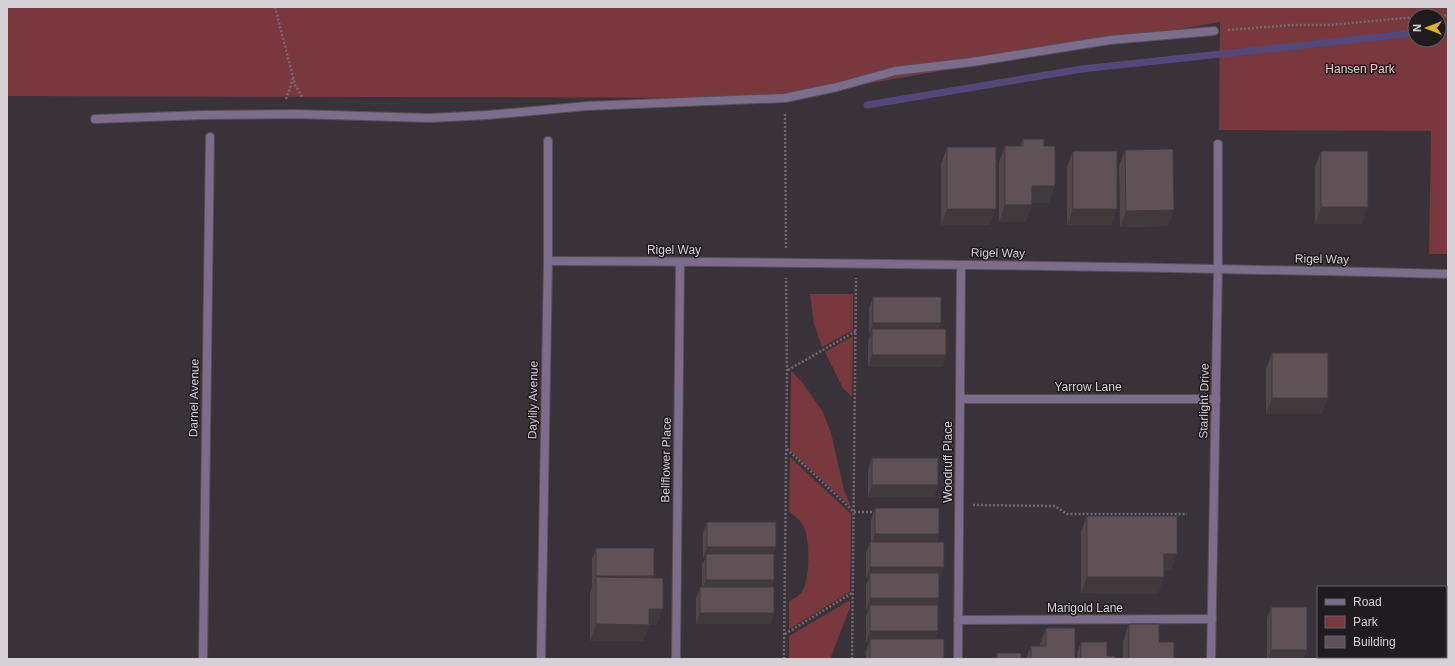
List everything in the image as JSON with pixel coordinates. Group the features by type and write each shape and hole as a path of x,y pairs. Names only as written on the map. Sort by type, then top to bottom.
{"street":[{"path":"95,119 203,115 296,114 429,118 488,115 587,106 785,98 837,87 895,71 972,62 1110,40 1214,31"},
{"name":"Darnel Avenue","path":"203,659 210,138"},
{"name":"Daylily Avenue","path":"541,659 548,261 548,141"},
{"name":"Starlight Drive","path":"1211,659 1218,268 1218,144"},
{"name":"Rigel Way","path":"548,261 856,263 1218,268 1448,274"},
{"name":"Bellflower Place","path":"676,659 680,262"},
{"name":"Woodruff Place","path":"958,659 961,265"},
{"name":"Yarrow Lane","path":"960,399 1216,399"},
{"name":"Marigold Lane","path":"958,620 1212,620"}],"path":[{"path":"275,7 293,77"},
{"path":"1214,31 1277,26 1330,25 1407,19"},
{"path":"784,659 787,370 785,98"},
{"path":"852,659 856,263"},
{"path":"787,370 856,331"},
{"path":"786,449 854,512 876,512"},
{"path":"959,512 970,505 1055,506 1067,514 1186,514"},
{"path":"785,635 852,594"}],"green space":[{"name":"Hansen Park","path":"7,7 1448,7 1448,254 1429,254 1431,131 1219,130 1220,22 785,98 7,96"},
{"path":"810,294 853,294 853,330 822,347 814,324"},
{"path":"853,336 852,397 843,388 825,352"},
{"path":"791,371 802,382 823,412 831,433 844,490 851,507 790,450"},
{"path":"790,457 851,514 850,592 789,629 789,601 802,592 808,568 808,549 804,527 789,511"},
{"path":"850,600 850,608 830,659 789,659 789,636"}],"building":[{"path":"1023,139 1044,139 1044,146 1055,146 1055,186 1032,186 1032,205 1005,205 1005,146 1023,146"},
{"path":"947,147 996,147 996,209 947,209"},
{"path":"1173,149 1174,210 1126,211 1125,150"},
{"path":"1073,151 1117,151 1117,209 1073,209"},
{"path":"1321,151 1368,151 1368,207 1321,207"},
{"path":"873,297 941,297 941,323 873,323"},
{"path":"872,329 946,329 946,355 872,355"},
{"path":"1272,353 1328,353 1328,398 1272,398"},
{"path":"872,458 938,458 938,485 872,485"},
{"path":"875,508 939,508 939,534 875,534"},
{"path":"1087,516 1177,516 1177,554 1164,554 1164,577 1087,577"},
{"path":"707,522 776,522 776,547 707,547"},
{"path":"870,542 944,542 944,567 870,567"},
{"path":"596,548 654,548 654,576 596,576"},
{"path":"706,554 774,554 774,580 706,580"},
{"path":"870,573 939,573 939,598 870,598"},
{"path":"596,577 663,578 663,609 649,609 649,625 596,624"},
{"path":"700,587 774,587 774,613 700,613"},
{"path":"870,605 938,605 938,631 870,631"},
{"path":"1271,607 1307,607 1307,650 1271,650"},
{"path":"1129,624 1159,624 1159,642 1174,642 1174,659 1129,659"},
{"path":"1046,628 1075,628 1075,659 1031,659 1031,646 1046,646"},
{"path":"870,639 944,639 944,659 870,659"},
{"path":"1081,642 1107,642 1107,656 1115,656 1115,659 1081,659"},
{"path":"997,653 1021,653 1021,659 997,659"}],"waterway":[{"path":"867,105 1082,69 1407,34"}]}
